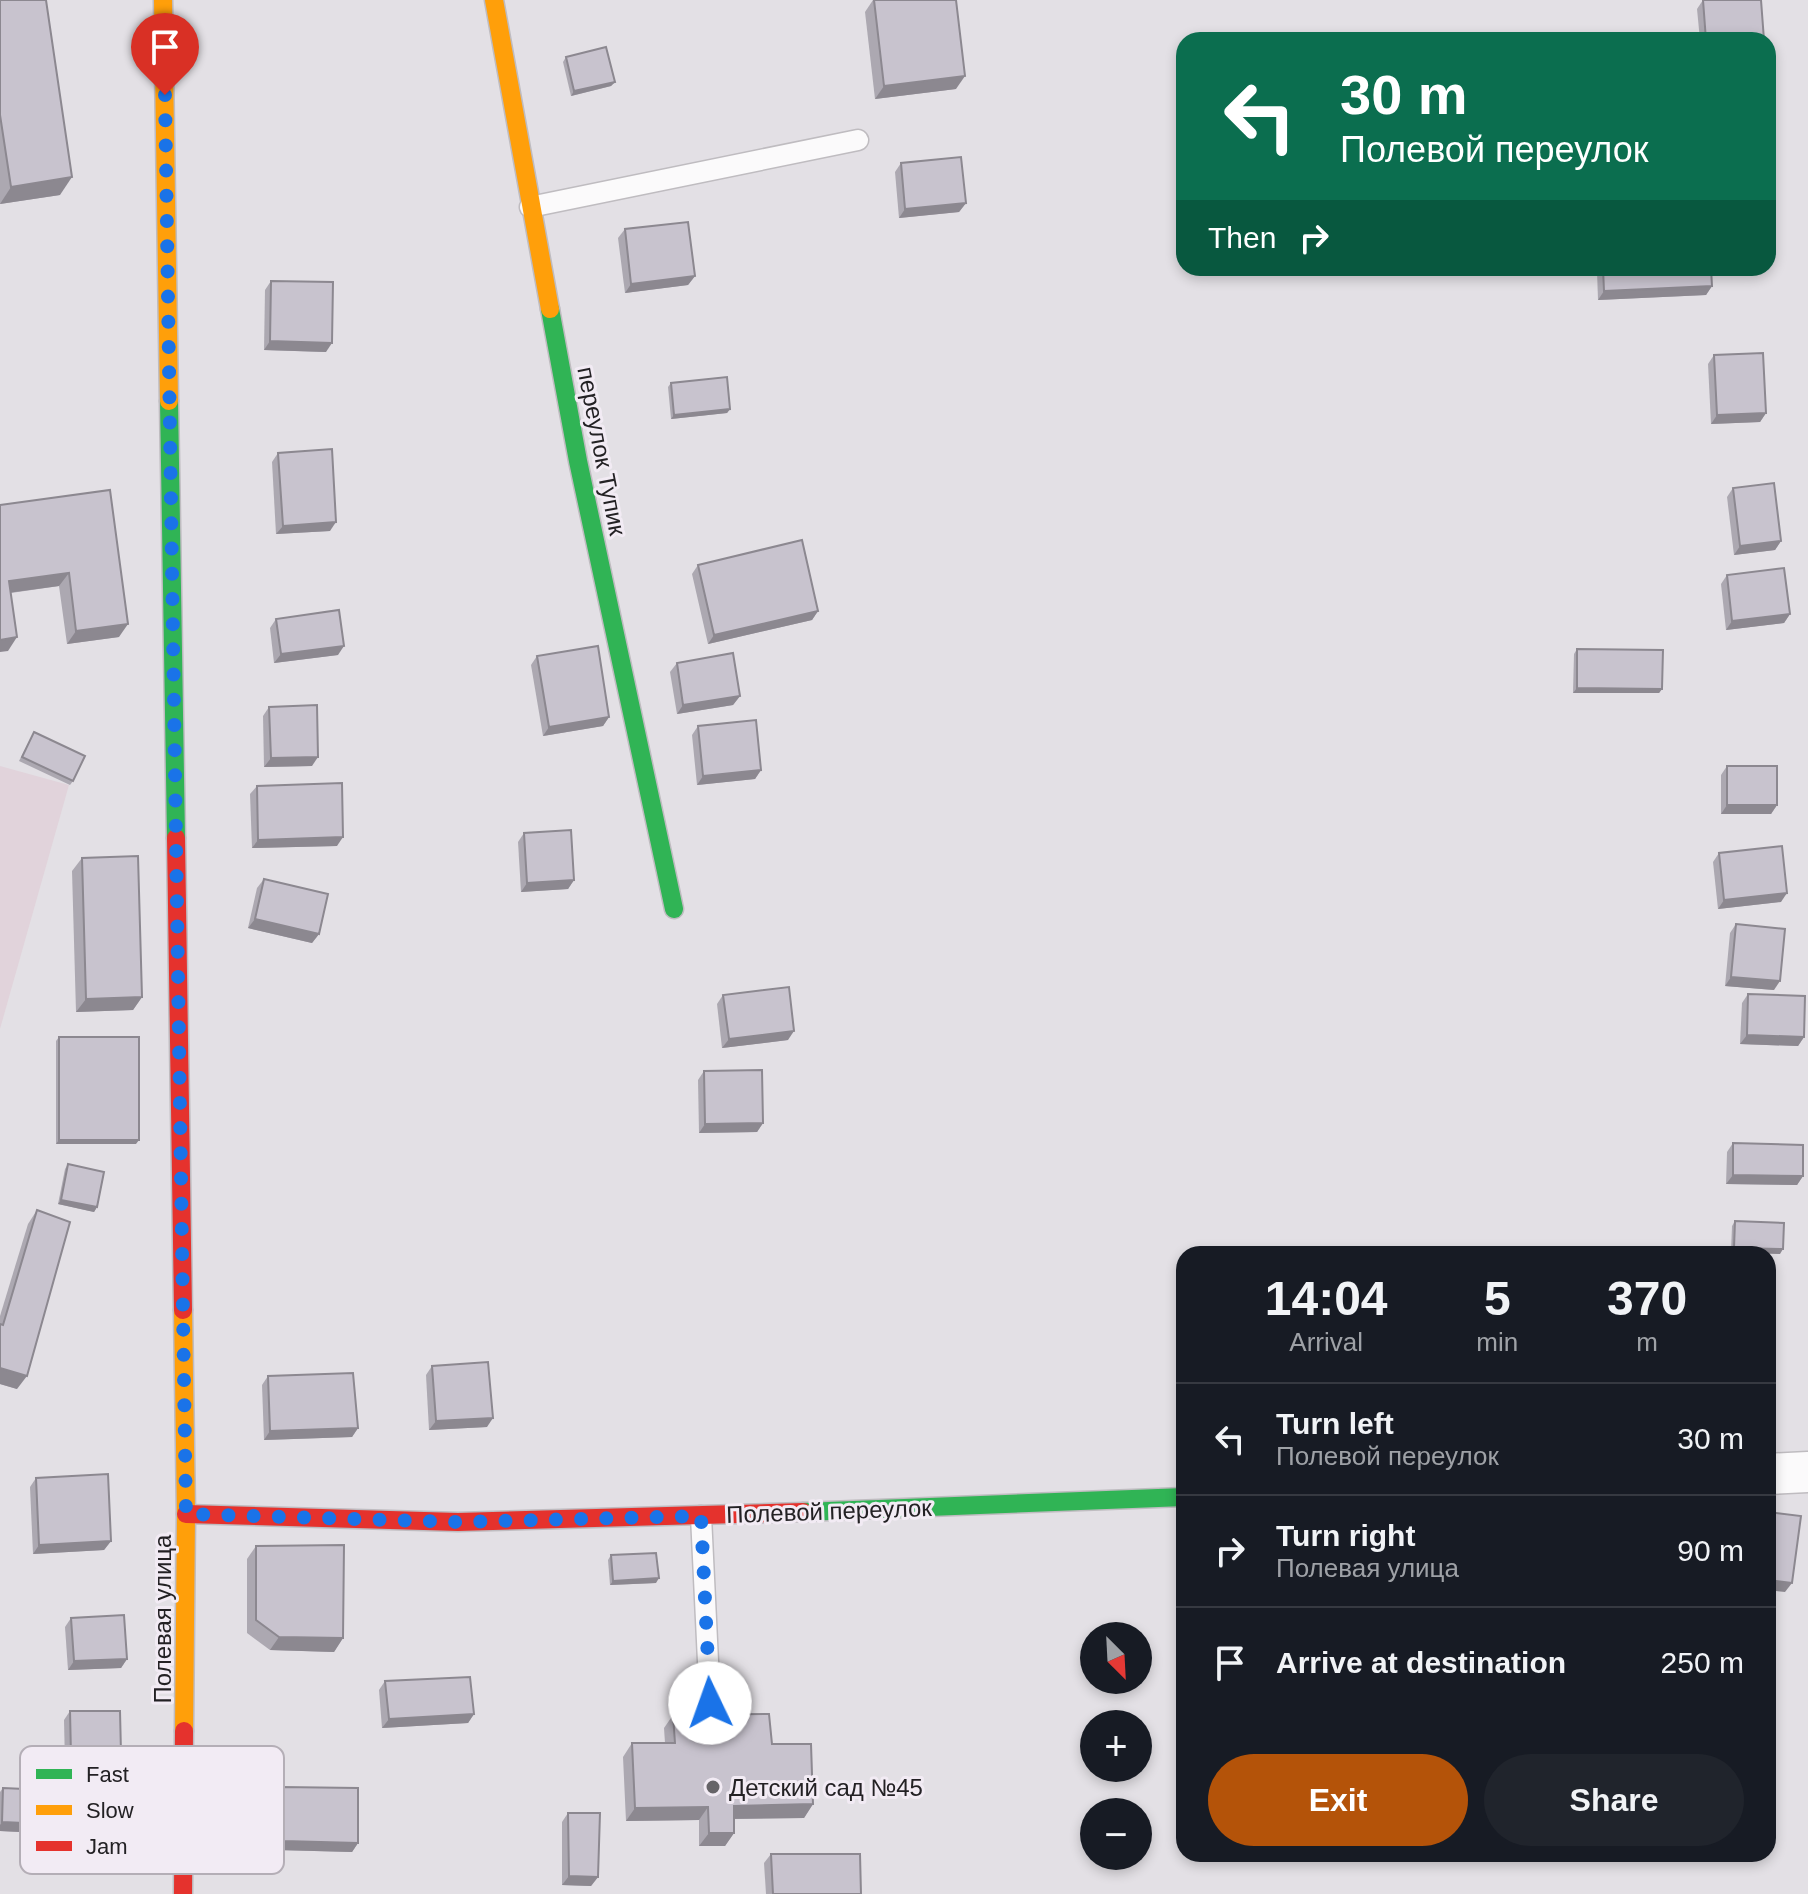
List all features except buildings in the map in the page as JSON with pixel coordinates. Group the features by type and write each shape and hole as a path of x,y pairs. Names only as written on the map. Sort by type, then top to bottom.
{"street":[{"name":"Полевая улица","path":"163,0 186,1514 184,1746"},
{"name":"переулок Тупик","path":"494,0 578,461 674,909"},
{"path":"1776,1474 1808,1472"},
{"name":"Полевой переулок","path":"186,1514 458,1522 1176,1497"},
{"name":"Полевая улица","path":"183,1874 183,1894"}],"lane":[{"path":"530,207 858,140"},
{"path":"701,1516 710,1703"}],"shaded area":[{"path":"0,766 69,785 0,1029"}],"traffic: fast":[{"path":"550,309 578,461 674,909"},
{"path":"169,401 176,838"},
{"path":"803,1512 1176,1497"}],"traffic: slow":[{"path":"163,0 169,401"},
{"path":"494,0 550,309"},
{"path":"183,1310 186,1514 184,1731"}],"traffic: jam":[{"path":"176,838 183,1310"},
{"path":"186,1514 458,1522 803,1512"},
{"path":"184,1731 184,1746"},
{"path":"183,1874 183,1894"}],"place":[{"name":"Детский сад №45","path":"713,1787"}],"route":[{"path":"165,95 186,1514 458,1522 701,1516 710,1703"}]}
